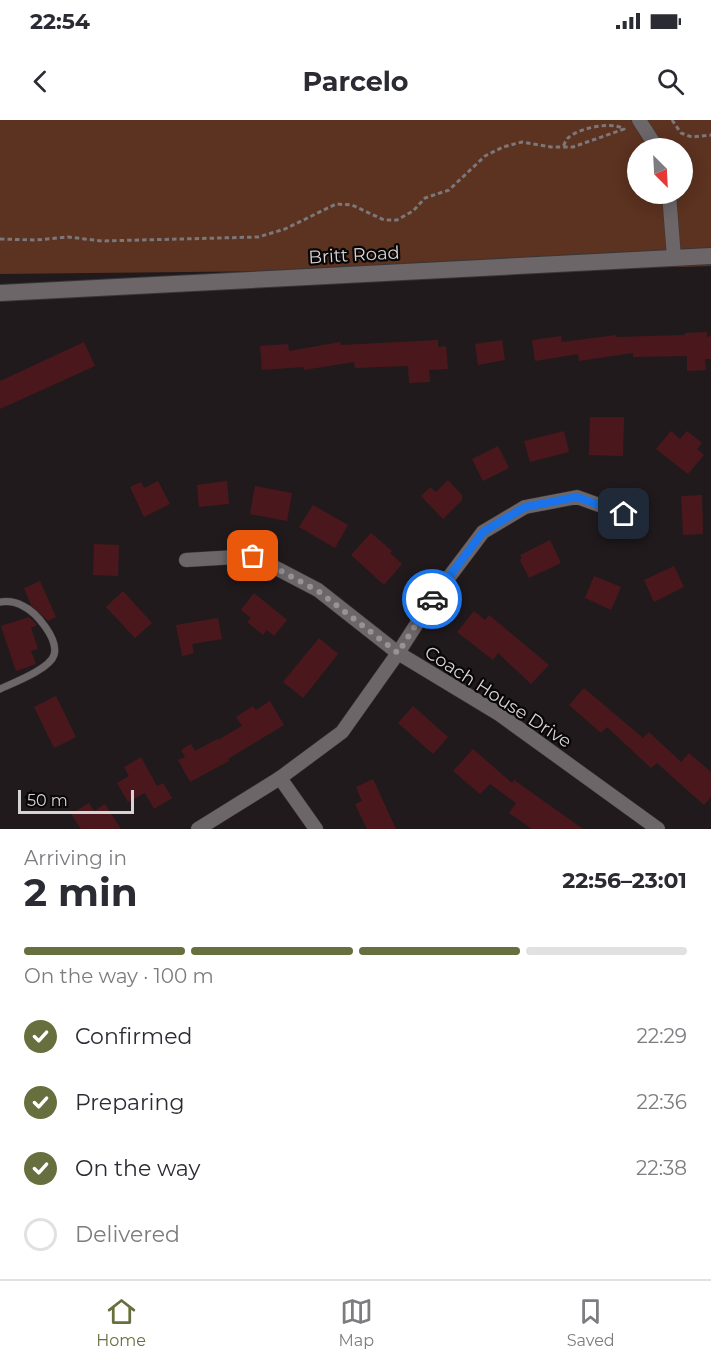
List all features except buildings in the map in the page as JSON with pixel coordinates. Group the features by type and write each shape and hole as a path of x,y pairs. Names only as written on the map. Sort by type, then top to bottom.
{"street":[{"path":"639,120 651,138"},
{"path":"670,204 674,257"},
{"name":"Britt Road","path":"0,293 711,256"},
{"path":"198,829 280,778 342,732 434,597 483,532 525,507 577,497 624,514"},
{"name":"Coach House Drive","path":"186,560 253,556 318,591 398,653 499,714 658,829"},
{"path":"280,778 316,829"}],"lane":[{"path":"0,602 7,601 23,606 36,616 49,632 54,644 54,655 47,664 22,680 0,689"}],"path":[{"path":"672,120 681,133 692,137 711,135"},
{"path":"0,239 36,240 68,237 102,241 258,237 285,230 336,204 352,205 384,220 397,220 413,211 425,198 449,190 485,156 503,147 522,142 551,147 563,147 573,147 624,129 613,124 595,127 568,137 563,147"}],"shaded area":[{"path":"0,120 711,120 711,266 0,274"}],"way so far":[{"path":"253,556 318,591 398,653 432,599"}],"route":[{"path":"432,599 483,532 525,507 577,497 624,514"}]}
